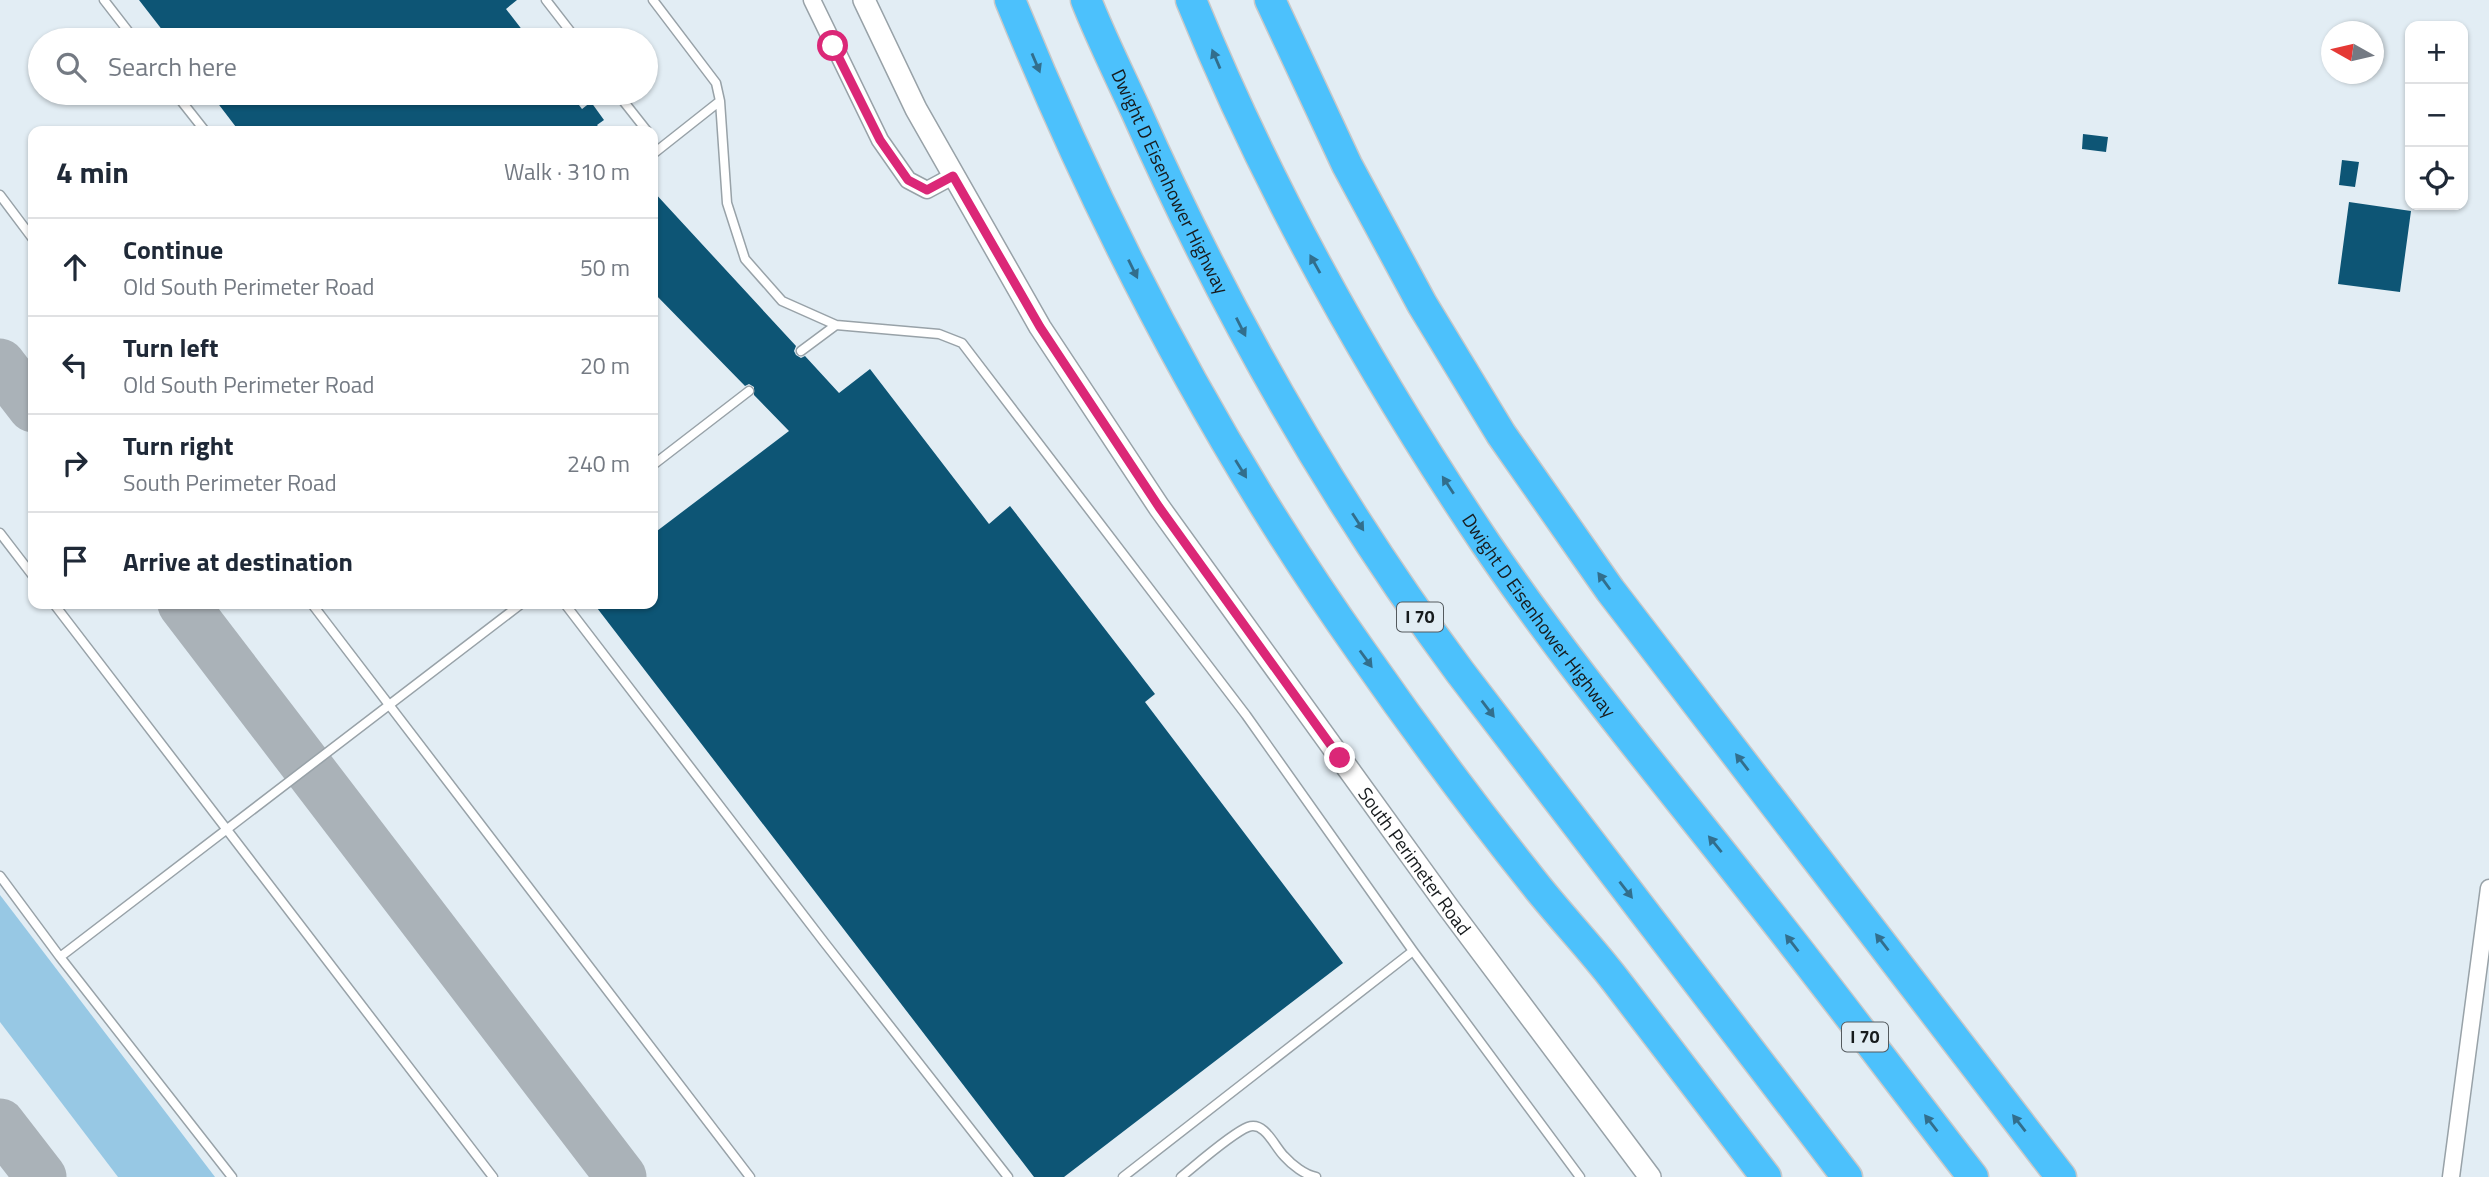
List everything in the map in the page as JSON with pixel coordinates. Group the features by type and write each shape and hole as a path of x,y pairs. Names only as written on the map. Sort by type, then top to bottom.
{"highway":[{"path":"1010,0 1073,150 1147,296 1225,442 1279,529 1360,651 1429,745 1534,884 1613,977 1766,1177"},
{"name":"Dwight D Eisenhower Highway","path":"1086,0 1158,160 1216,278 1257,355 1340,495 1453,663 1847,1177"},
{"name":"Dwight D Eisenhower Highway","path":"1191,0 1242,117 1306,246 1378,374 1487,545 1579,671 1758,897 1973,1177"},
{"path":"1270,0 1347,165 1422,303 1502,434 1610,590 2061,1177"}],"street":[{"path":"812,0 880,140 908,180 927,190 953,176"},
{"name":"South Perimeter Road","path":"864,0 916,109 1040,327 1159,507 1448,908 1650,1177"},
{"path":"2451,1177 2489,888"}],"lane":[{"path":"104,0 126,28"},
{"path":"546,0 568,28"},
{"path":"653,0 716,83 720,101 727,203 745,259 782,301 836,325 939,334 962,343 1246,715 1413,951 1580,1177"},
{"path":"658,149 720,101"},
{"path":"184,105 201,126"},
{"path":"626,105 643,126"},
{"path":"0,195 28,232"},
{"path":"801,351 836,325"},
{"path":"658,461 749,391"},
{"path":"0,533 28,569"},
{"path":"58,609 493,1177"},
{"path":"316,609 750,1177"},
{"path":"60,957 514,609"},
{"path":"569,609 822,944 929,1082 1009,1177"},
{"path":"0,876 232,1177"},
{"path":"1123,1177 1413,951"},
{"path":"1181,1177 1239,1132 1254,1126 1262,1128 1285,1158 1309,1176 1316,1177"}],"shaded area":[{"path":"0,895 215,1177 118,1177 0,1022"}],"building":[{"path":"139,0 517,0 506,9 521,28 161,28"},
{"path":"219,105 579,105 582,109 593,105 604,120 598,126 235,126"},
{"path":"2083,134 2108,137 2106,152 2082,149"},
{"path":"2342,160 2359,162 2355,187 2339,185"},
{"path":"658,196 796,346 796,355 801,358 805,356 839,393 870,369 989,524 1010,506 1155,694 1145,702 1343,963 1064,1177 1034,1177 598,609 658,609 658,530 789,431 754,395 754,387 749,384 745,386 658,297"},
{"path":"2349,202 2411,211 2400,292 2338,284"}],"taxiway":[{"path":"0,364 28,400"},
{"path":"187,609 621,1177"},
{"path":"0,1124 41,1177"}],"route":[{"path":"833,46 880,140 908,180 927,190 953,176 1040,327 1159,507 1340,758"}]}
